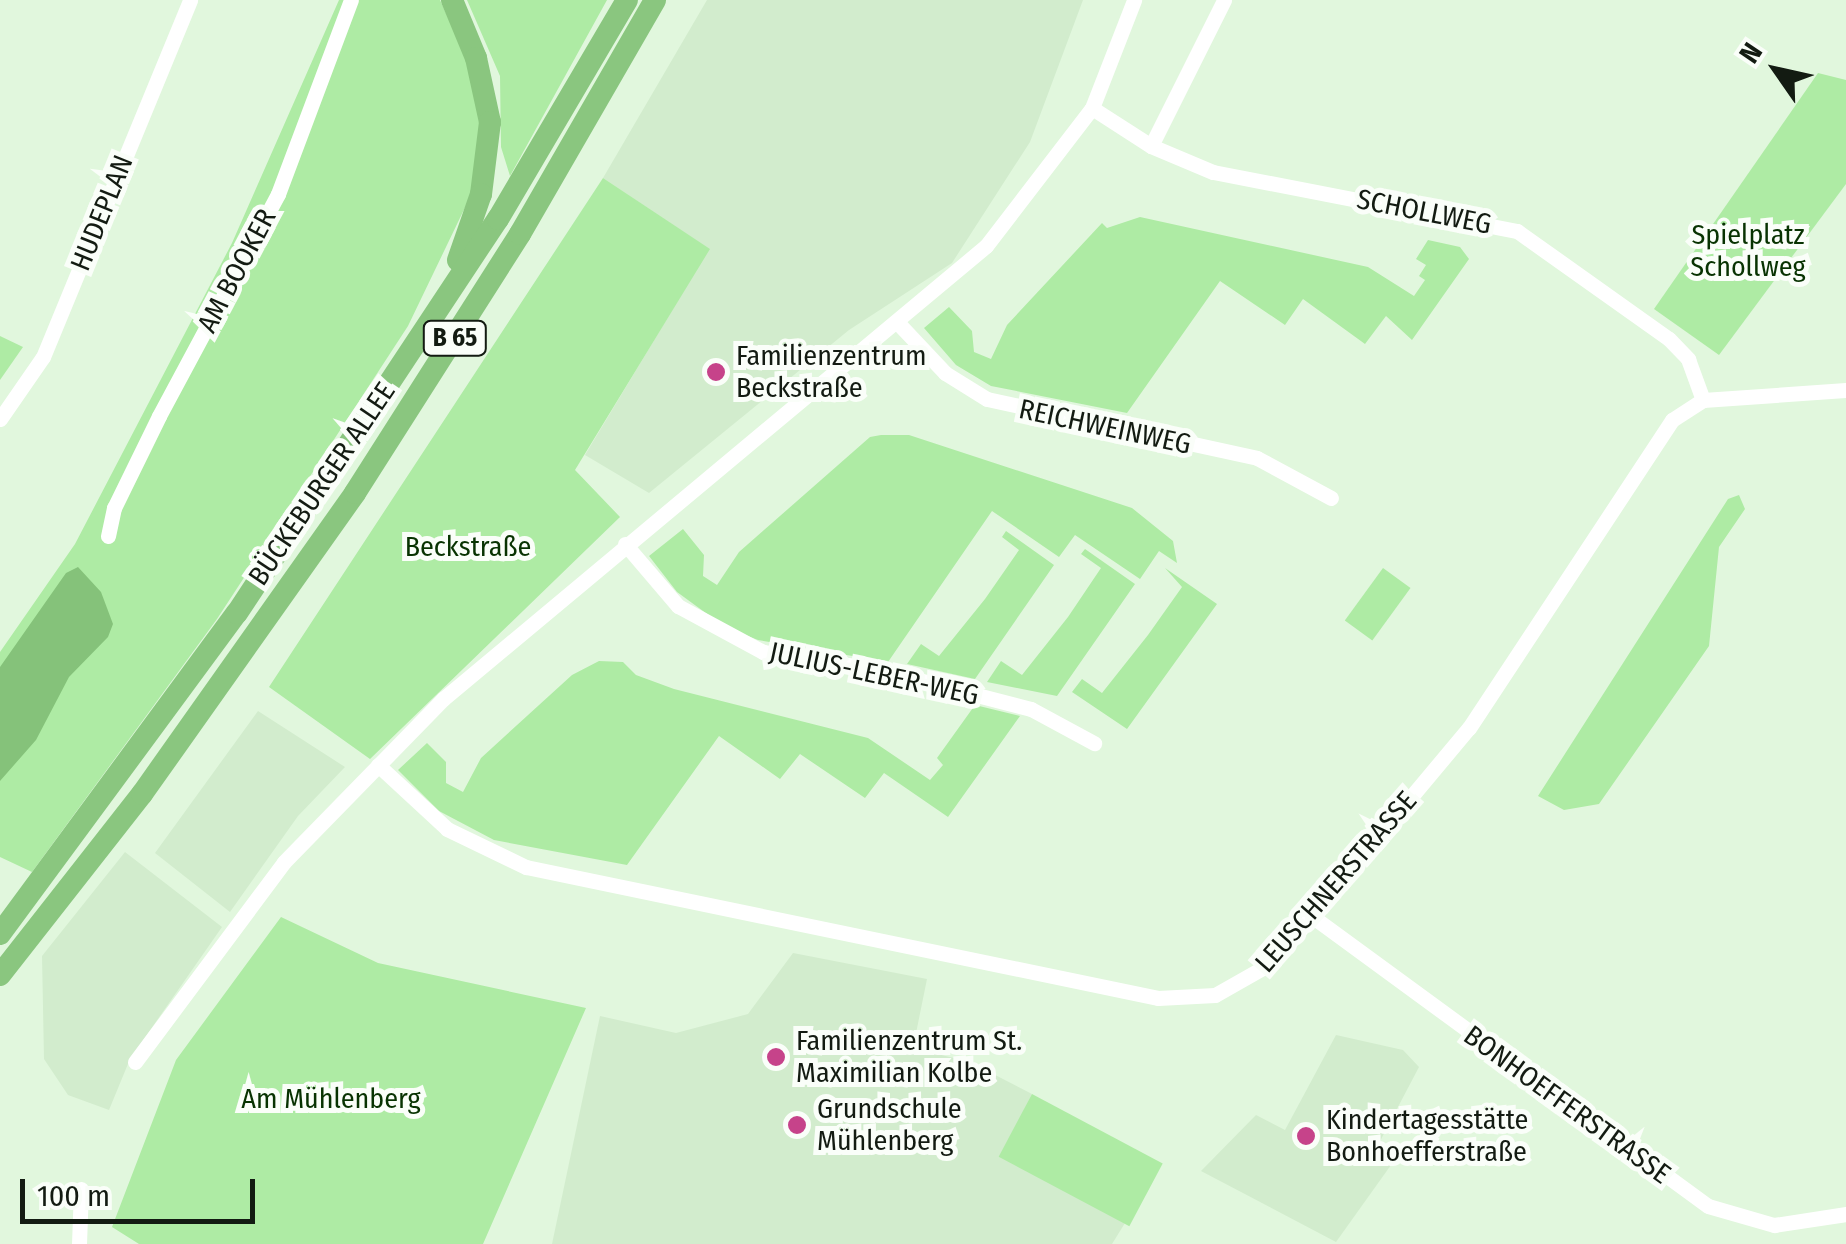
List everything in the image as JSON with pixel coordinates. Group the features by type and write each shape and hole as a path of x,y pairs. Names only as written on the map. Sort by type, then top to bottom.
{"highway":[{"path":"429,326 465,248 488,159 484,89 452,0"},
{"name":"BÜCKEBURGER ALLEE","path":"0,934 206,659 429,326 627,0"},
{"name":"BÜCKEBURGER ALLEE","path":"0,975 229,674 446,353 656,0"}],"street":[{"name":"HUDEPLAN","path":"0,419 43,357 190,0"},
{"name":"AM BOOKER","path":"108,536 142,450 278,194 352,0"},
{"path":"135,1062 284,862 443,699 625,544 898,322 1010,220 1092,108 1134,0"},
{"path":"1151,146 1224,0"},
{"name":"SCHOLLWEG","path":"1092,108 1151,146 1212,172 1518,231 1669,339 1688,359 1703,400"},
{"name":"REICHWEINWEG","path":"898,322 945,374 986,399 1257,458 1331,498"},
{"path":"1703,400 1846,390"},
{"name":"LEUSCHNERSTRASSE","path":"378,765 447,828 526,867 1158,998 1188,1000 1236,989 1274,962 1469,728 1649,447 1688,406 1703,400"},
{"name":"JULIUS-LEBER-WEG","path":"625,544 678,606 718,633 763,652 876,669 1031,709 1094,743"},
{"name":"BONHOEFFERSTRASSE","path":"1313,917 1708,1206 1774,1225 1846,1214"},
{"path":"79,1242 81,1189"}],"shaded area":[{"path":"707,0 1083,0 1030,142 952,263 849,330 649,493 585,455 709,249 603,178"},
{"path":"78,567 101,592 113,624 108,637 69,677 36,740 0,781 0,667 66,573"},
{"path":"258,711 345,767 298,816 230,912 155,853"},
{"path":"125,852 222,927 130,1059 109,1110 68,1095 44,1059 42,956"},
{"name":"Grundschule Mühlenberg","path":"793,953 927,979 913,1048 970,1062 1032,1094 1001,1157 1125,1223 1112,1244 552,1244 600,1016 676,1033 748,1014"},
{"name":"Kindertagesstätte Bonhoefferstraße","path":"1336,1035 1403,1050 1419,1067 1378,1145 1396,1158 1336,1242 1201,1171 1256,1115 1285,1130"}],"green space":[{"path":"339,0 440,0 468,62 480,124 472,193 408,326 217,619 32,872 0,857 0,652 75,544 232,243"},
{"path":"467,0 607,0 510,176 501,147 500,76"},
{"name":"Spielplatz Schollweg","path":"1818,73 1846,80 1846,184 1719,355 1654,309"},
{"name":"Beckstraße","path":"603,178 710,249 575,470 620,517 370,759 269,687"},
{"path":"1140,217 1368,267 1414,296 1425,280 1419,276 1426,265 1416,259 1428,240 1460,247 1469,259 1412,340 1386,316 1365,344 1303,299 1285,325 1220,281 1127,413 991,386 956,365 924,328 949,307 972,331 974,352 991,359 1007,325 1102,223 1107,228"},
{"path":"0,336 23,347 0,380"},
{"path":"909,435 1132,508 1173,541 1177,563 1159,551 1140,579 1075,535 1059,557 992,511 888,662 758,640 725,627 677,592 649,556 683,529 704,555 703,576 717,585 739,552 870,437"},
{"path":"1739,495 1745,509 1719,547 1709,646 1599,804 1564,810 1538,796 1728,499"},
{"path":"1006,531 1054,565 975,679 907,664 921,644 939,656 985,599 1019,550 1002,537"},
{"path":"1085,549 1135,584 1057,696 987,682 1001,661 1022,675 1068,617 1101,568 1081,554"},
{"path":"1165,568 1217,604 1127,729 1072,692 1082,679 1102,693 1148,635 1182,587"},
{"path":"1383,568 1411,588 1372,641 1345,621"},
{"path":"599,661 623,662 636,675 674,689 868,738 930,780 943,765 937,758 975,705 1020,716 948,817 884,773 865,798 800,754 780,779 719,736 627,865 494,840 439,811 398,770 427,743 446,762 446,783 463,792 481,758 572,675"},
{"name":"Am Mühlenberg","path":"281,917 378,963 586,1008 483,1244 139,1244 112,1227 176,1060"},
{"path":"1032,1094 1163,1163 1129,1226 999,1157"}],"place":[{"name":"Familienzentrum Beckstraße","path":"716,372"},
{"name":"Familienzentrum St. Maximilian Kolbe","path":"776,1057"},
{"name":"Grundschule Mühlenberg","path":"797,1125"},
{"name":"Kindertagesstätte Bonhoefferstraße","path":"1306,1136"}]}
